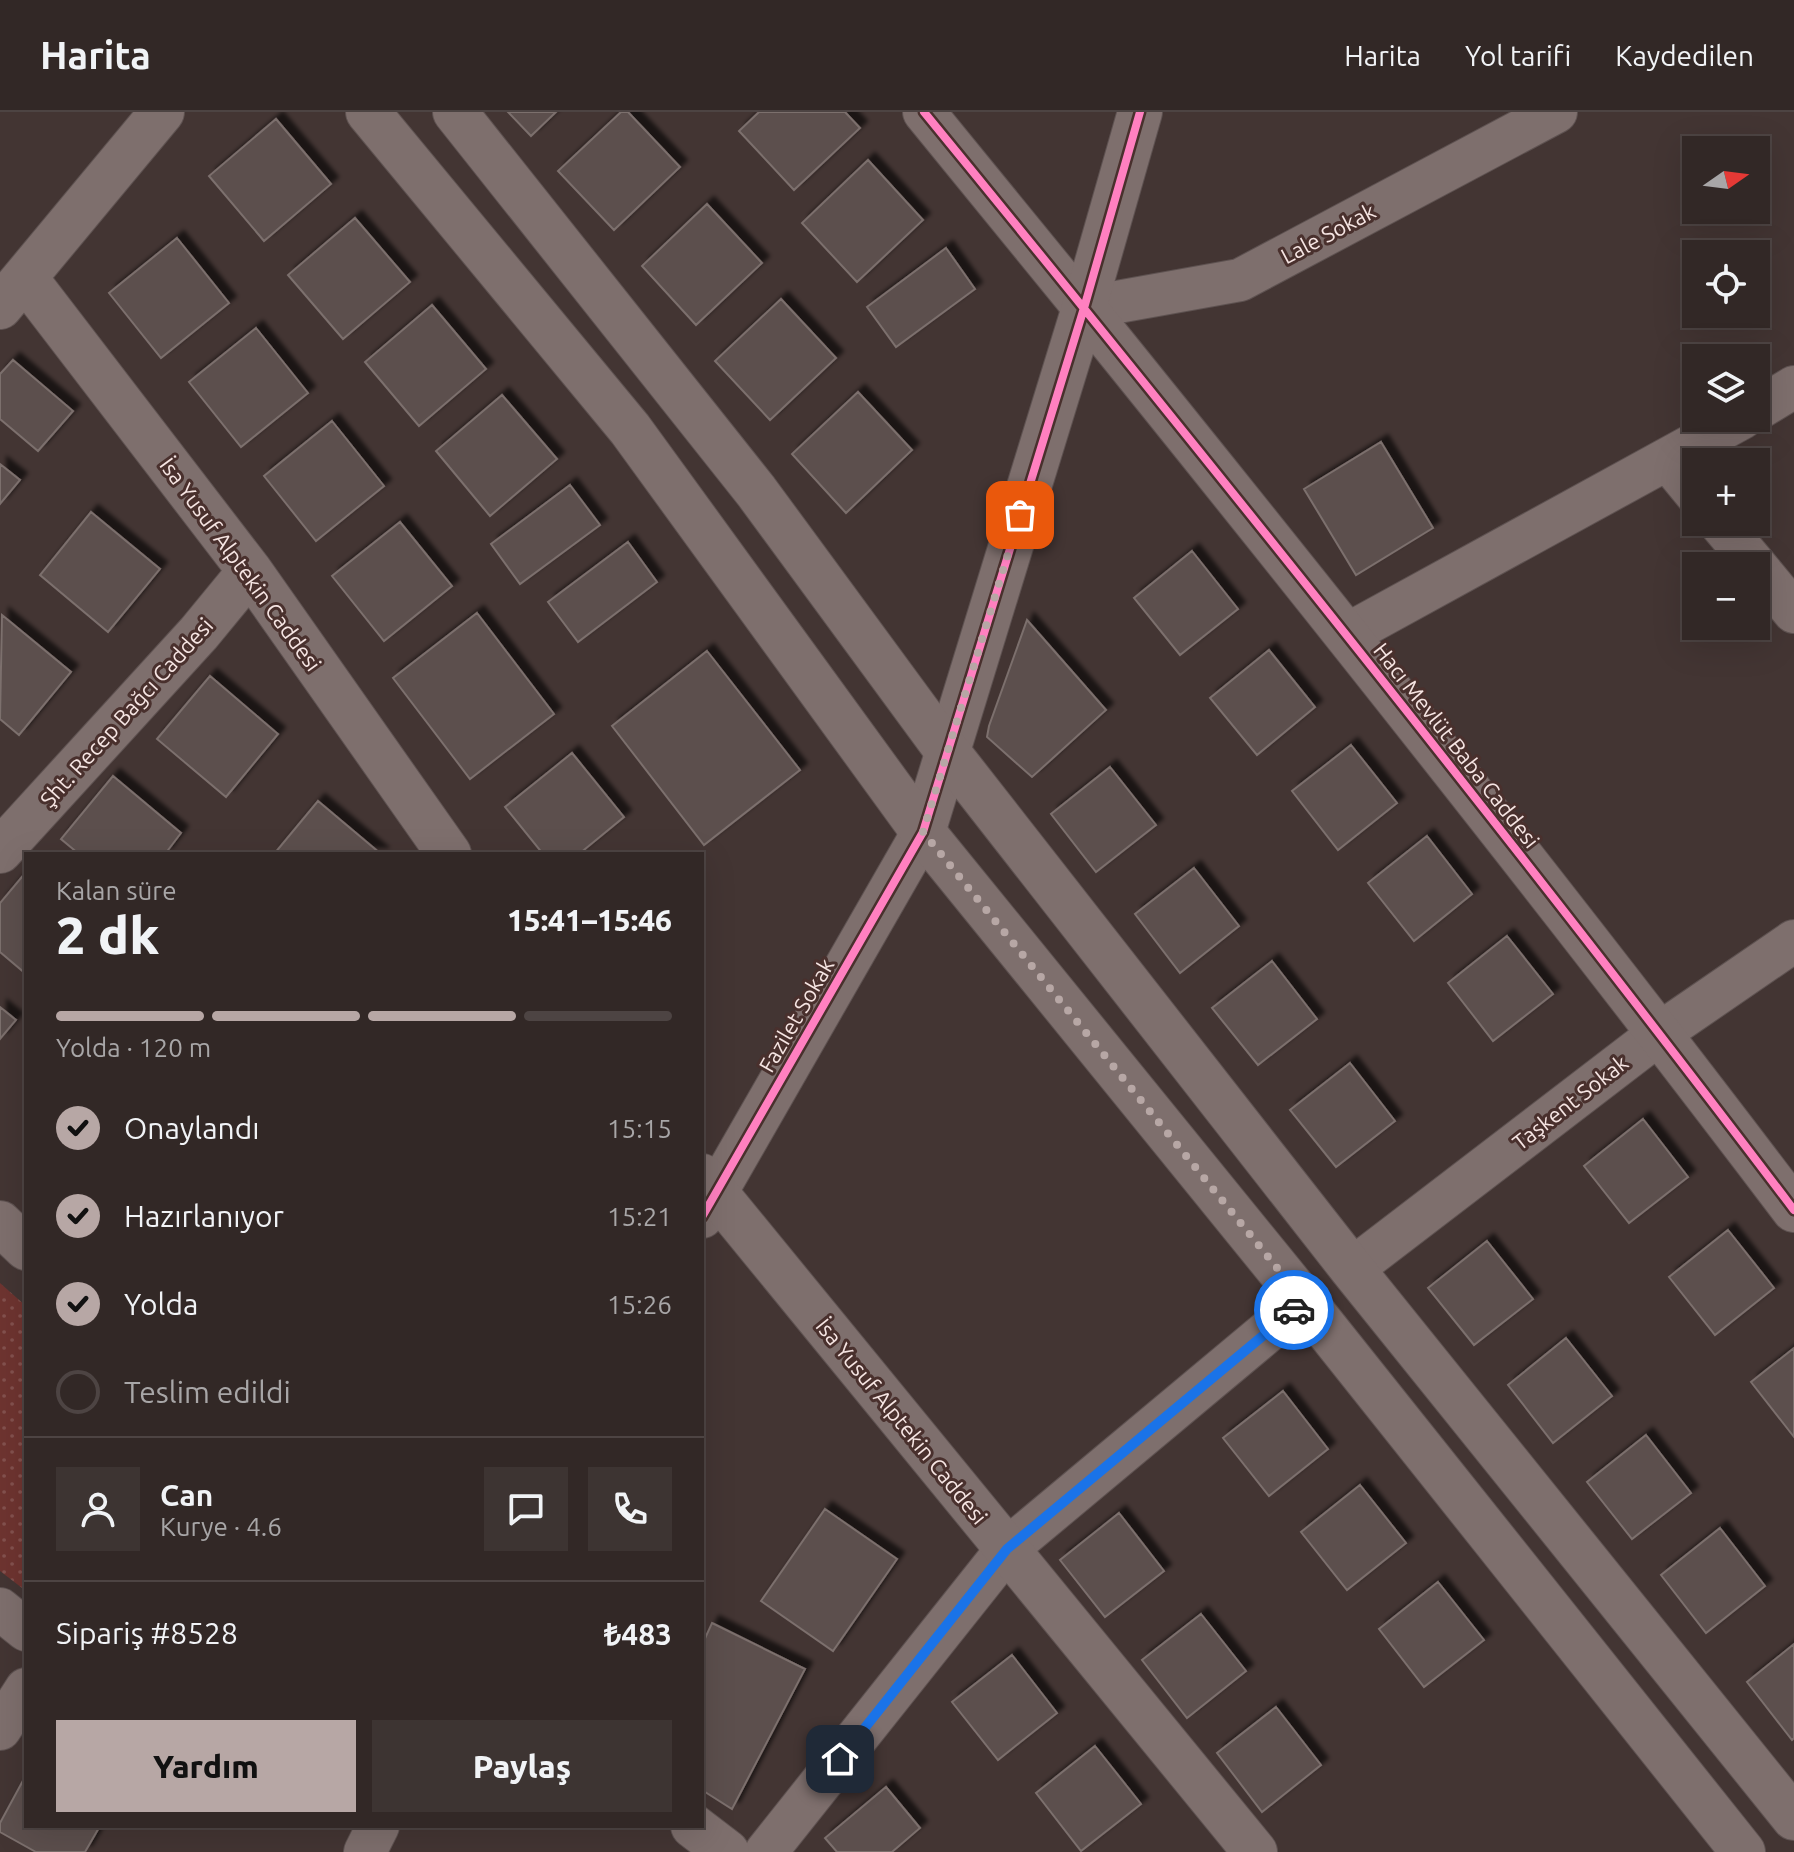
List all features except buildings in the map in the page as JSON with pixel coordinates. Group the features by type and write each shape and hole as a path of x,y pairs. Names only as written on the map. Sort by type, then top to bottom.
{"main road":[{"path":"13,293 162,112"},
{"path":"368,112 630,429 923,832 1304,1301 1743,1852"},
{"path":"455,112 756,491 947,751 1352,1269 1794,1818"},
{"path":"923,832 1084,308 1140,112"},
{"name":"İsa Yusuf Alptekin Caddesi","path":"13,293 250,571 448,852"},
{"name":"Hacı Mevlüt Baba Caddesi","path":"1084,308 1348,634 1660,1033 1794,1210"},
{"name":"Şht. Recep Bağcı Caddesi","path":"0,851 199,633 250,571"},
{"name":"İsa Yusuf Alptekin Caddesi","path":"706,1195 1007,1549 1255,1852"},
{"path":"0,1223 24,1246"},
{"path":"696,1828 727,1852"}],"street":[{"path":"924,112 1084,308"},
{"name":"Lale Sokak","path":"1084,308 1240,280 1556,112"},
{"path":"1348,634 1717,432"},
{"path":"1668,460 1682,477"},
{"path":"1731,536 1744,552"},
{"path":"1770,583 1794,612"},
{"name":"Fazilet Sokak","path":"706,1195 923,832"},
{"name":"Taşkent Sokak","path":"1352,1269 1660,1033 1794,941"},
{"path":"766,1852 1007,1549 1304,1301"},
{"path":"0,1609 24,1628"},
{"path":"0,1729 24,1692"},
{"path":"365,1852 377,1828"}],"shaded area":[{"path":"0,1283 24,1304 24,1589 0,1571"}],"cycle path":[{"path":"924,112 1364,657 1581,932 1794,1210"},
{"path":"704,1214 923,832 1084,308 1140,112"}],"way so far":[{"path":"1020,515 923,832 1304,1301 1294,1310"}],"route":[{"path":"840,1759 1007,1549 1294,1310"}]}
